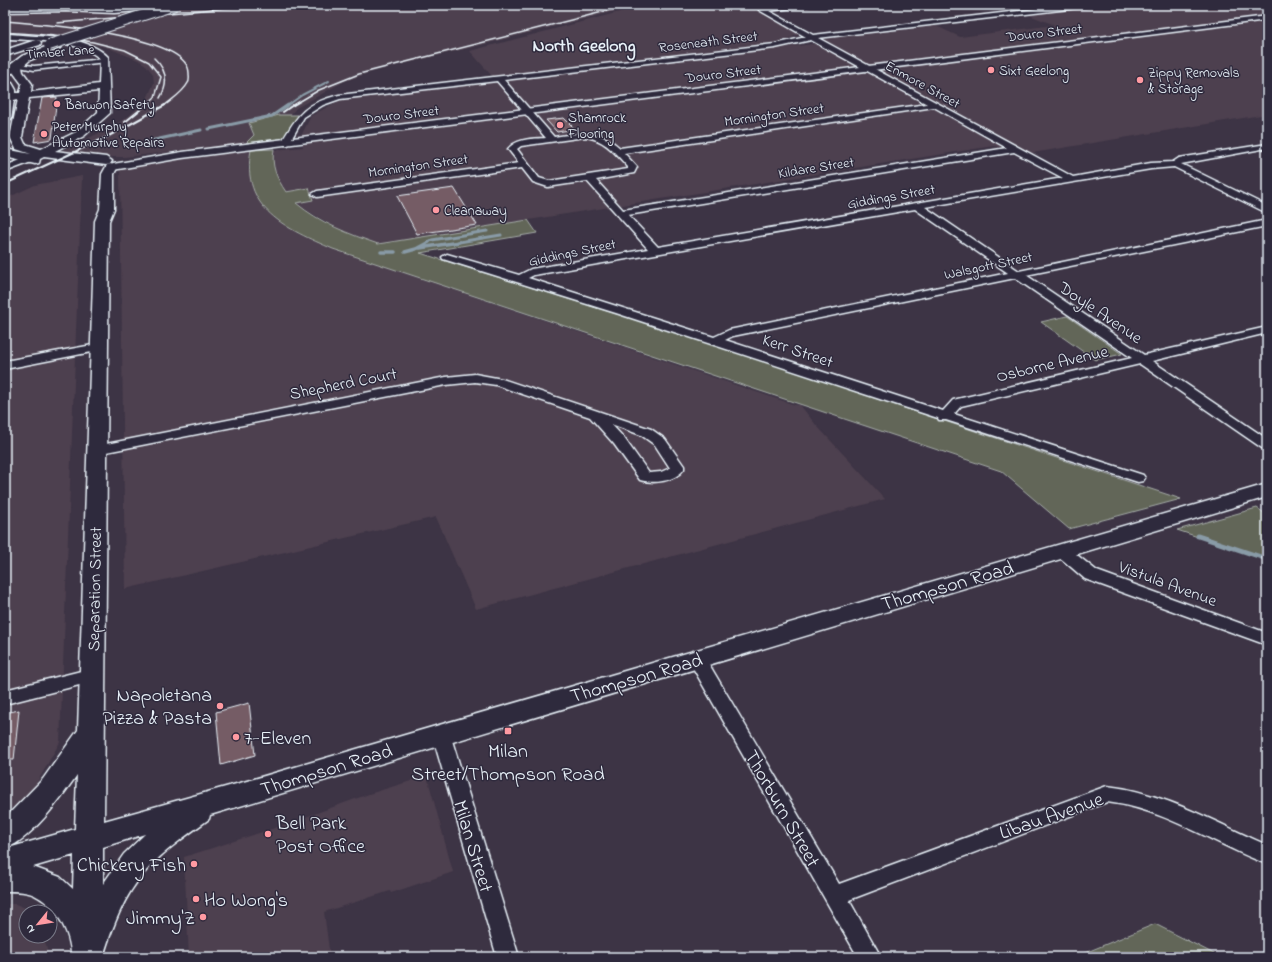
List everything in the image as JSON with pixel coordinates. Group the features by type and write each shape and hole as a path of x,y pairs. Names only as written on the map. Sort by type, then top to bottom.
{"highway":[{"path":"57,5 71,8"},
{"path":"5,73 18,66 26,58 145,5"},
{"path":"5,60 35,47 156,5"},
{"path":"5,9 71,8 122,10 175,5"},
{"path":"100,25 175,5"},
{"path":"5,53 35,47 52,46"}],"main road":[{"path":"5,9 45,5"},
{"path":"5,36 36,38 81,46 99,52 104,56 104,113 80,134 32,159"},
{"path":"18,66 18,72 26,82 26,95 16,137 20,146 27,150 44,154 110,164"},
{"path":"5,85 11,88 5,119"},
{"path":"9,97 105,87"},
{"path":"5,151 20,146"},
{"path":"5,151 32,159 73,164 92,172 101,170 110,164"},
{"name":"Separation Street","path":"88,954 98,348 102,221 107,209 108,174 110,164"},
{"name":"Separation Street","path":"92,172 96,205 102,221"},
{"name":"Thompson Road","path":"5,862 207,804 1267,490"},
{"path":"5,836 41,803 92,730"},
{"path":"88,954 107,909 130,868 149,850 207,804"},
{"path":"5,877 42,884 59,893 71,909 88,954"}],"street":[{"name":"Enmore Street","path":"811,5 762,10 933,105 1071,179"},
{"name":"Roseneath Street","path":"285,143 299,118 320,103 332,98 775,46 813,37 1086,5"},
{"name":"Douro Street","path":"110,164 1267,18"},
{"name":"Timber Lane","path":"18,66 40,68 104,61"},
{"path":"499,78 552,139"},
{"name":"Mornington Street","path":"618,151 933,105"},
{"path":"592,135 603,138 618,151 633,167 631,171 557,183 541,182 536,180 512,149 514,146 552,139 592,135"},
{"name":"Giddings Street","path":"520,279 532,272 654,250 1071,179 1151,166 1175,164 1179,161 1267,146"},
{"name":"Kildare Street","path":"621,213 1014,149"},
{"path":"5,169 32,159"},
{"path":"1175,164 1267,210"},
{"name":"Mornington Street","path":"317,194 524,165"},
{"path":"589,178 654,250"},
{"name":"Doyle Avenue","path":"917,206 1267,445"},
{"name":"Walsgott Street","path":"717,340 729,332 1267,223"},
{"name":"Kerr Street","path":"447,257 717,340 944,416 1138,478"},
{"name":"Osborne Avenue","path":"944,416 958,403 1267,330"},
{"path":"5,365 98,348"},
{"name":"Shepherd Court","path":"96,450 462,379 498,382 638,428 651,434 664,446 677,466 677,469 673,473 654,478 645,477 619,441 594,414"},
{"name":"Vistula Avenue","path":"1062,551 1091,575 1267,639"},
{"name":"Thorburn Street","path":"697,659 870,957"},
{"path":"5,697 93,675"},
{"name":"Milan Street","path":"441,734 508,957"},
{"name":"Libau Avenue","path":"834,896 1107,794 1125,796 1151,803 1267,855"}],"shaded area":[{"path":"192,5 641,5 372,72 345,81 296,108 271,141 124,157 92,157 56,153 106,130 129,116 147,99 154,83 153,74 146,65 138,60 106,47 43,36 5,34 5,13 116,12"},
{"path":"673,5 747,5 800,34 780,42 492,76 470,51 631,9"},
{"path":"1114,5 1267,5 1267,114 1032,153 993,146 378,244 340,230 303,208 296,202 313,200 309,189 286,192 277,178 273,164 274,150 303,147 301,136 311,116 342,99 813,44 825,39 936,26 960,37 1055,25 1029,15"},
{"path":"251,150 248,168 263,207 277,220 299,234 333,249 795,405 800,405 816,425 885,499 476,609 436,517 125,589 120,170 136,165"},
{"path":"82,176 60,742 30,795 5,813 5,199 35,185"},
{"path":"427,776 453,872 391,893 390,891 324,912 330,957 189,957 184,857 281,826 369,794"},
{"path":"5,904 15,904 18,905 18,944 45,944 47,957 5,957"}],"green space":[{"path":"279,115 303,115 288,138 246,143 254,135 249,123"},
{"path":"274,149 273,161 275,171 286,192 309,188 313,200 296,203 325,222 356,236 378,244 528,220 537,233 420,253 665,329 1181,499 1069,529 1001,471 333,249 284,224 271,214 260,202 253,188 249,170 251,150"},
{"path":"1067,316 1122,354 1095,360 1041,322"},
{"path":"1257,508 1267,515 1267,560 1177,530"},
{"path":"1155,924 1220,957 1075,957"}],"building":[{"path":"57,97 52,139 34,142 42,98"},
{"name":"Shamrock Flooring","path":"564,118 575,129 557,132 546,120"},
{"name":"Cleanaway","path":"454,188 477,225 417,234 397,196"},
{"name":"7-Eleven","path":"249,703 255,755 221,765 216,712"},
{"path":"19,710 14,760 5,760 5,713"}],"waterway":[{"path":"287,106 302,95 329,81"},
{"path":"209,129 272,116 288,105"},
{"path":"150,141 201,130"},
{"path":"427,243 432,240 487,231"},
{"path":"459,242 501,235"},
{"path":"405,252 416,249 429,242"},
{"path":"420,248 459,242"},
{"path":"453,243 459,242"},
{"path":"381,252 395,252"},
{"path":"1198,536 1267,559"}],"railway":[{"path":"57,23 259,5"},
{"path":"292,106 319,90 359,74 630,5"},
{"path":"5,21 48,25 110,34 140,40 166,49 183,60 189,74 189,82 177,96 164,106"},
{"path":"5,33 59,37 93,42 125,50 149,62 161,77 155,97 145,106"},
{"path":"154,58 162,67 165,77 165,87 160,98"},
{"path":"125,122 146,105"},
{"path":"5,184 105,138 165,105"},
{"path":"283,112 293,105"}],"place":[{"name":"Sixt Geelong","path":"991,70"},
{"name":"Zippy Removals & Storage","path":"1140,80"},
{"name":"Barwon Safety","path":"57,104"},
{"name":"Shamrock Flooring","path":"560,125"},
{"name":"Peter Murphy Automotive Repairs","path":"44,134"},
{"name":"Cleanaway","path":"436,210"},
{"name":"Napoletana Pizza & Pasta","path":"220,706"},
{"name":"Milan Street/Thompson Road","path":"508,731"},
{"name":"7-Eleven","path":"236,737"},
{"name":"Bell Park Post Office","path":"268,834"},
{"name":"Chickery Fish","path":"194,864"},
{"name":"Ho Wong's","path":"196,899"},
{"name":"Jimmy'Z","path":"203,917"}],"district":[{"name":"North Geelong","path":"584,45"}]}
